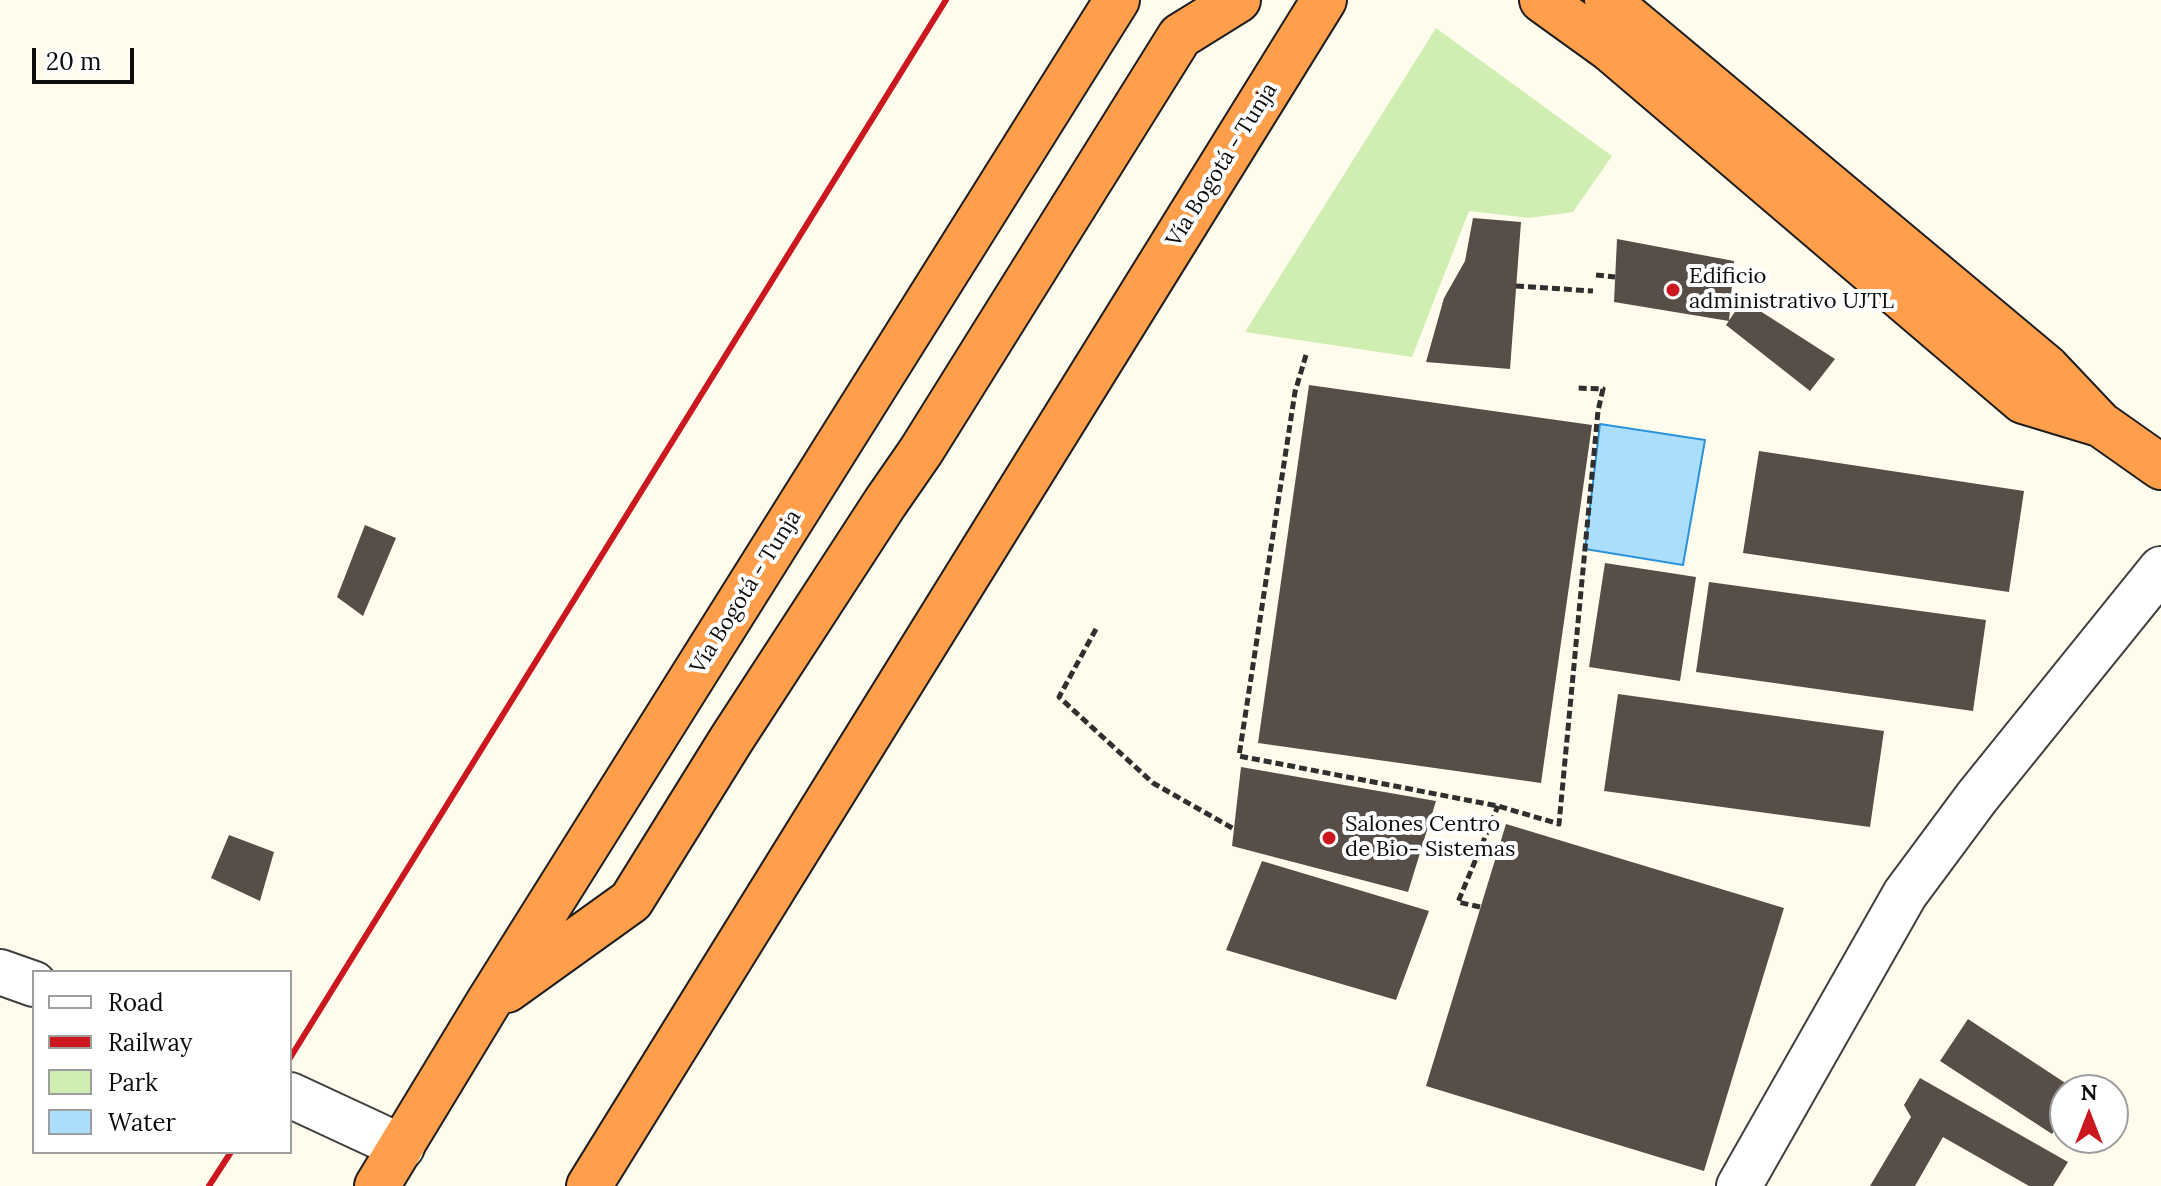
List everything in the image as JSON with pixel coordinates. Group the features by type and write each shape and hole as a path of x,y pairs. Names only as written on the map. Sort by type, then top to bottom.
{"highway":[{"name":"Vía Bogotá - Tunja","path":"377,1186 488,1003 1117,0"},
{"path":"488,1003 631,901 739,727 921,451 1180,36 1238,0"},
{"name":"Vía Bogotá - Tunja","path":"589,1186 1324,0"},
{"path":"1542,0 1610,49 2023,401 2100,424"},
{"path":"1607,0 2047,368 2100,424 2161,467"}],"street":[{"path":"1739,1186 1905,894 1977,797 2161,569"},
{"path":"0,972 32,983"},
{"path":"292,1096 402,1147"}],"path":[{"path":"1596,275 1615,277"},
{"path":"1516,286 1593,291"},
{"path":"1306,355 1295,392 1239,756 1498,806 1559,824 1603,389 1576,388"},
{"path":"1096,629 1059,697 1153,783 1234,829"},
{"path":"1480,907 1458,902 1498,806"}],"green space":[{"path":"1436,28 1612,156 1573,212 1529,218 1469,211 1412,357 1245,332"}],"water":[{"path":"1600,424 1705,440 1683,565 1585,549"}],"building":[{"path":"1473,218 1521,222 1510,369 1426,362 1444,298 1465,261"},
{"name":"Edificio administrativo UJTL","path":"1617,239 1734,261 1729,321 1614,302"},
{"path":"1743,300 1835,359 1810,391 1726,325"},
{"path":"1309,385 1592,425 1541,783 1258,743"},
{"path":"1759,451 2024,491 2009,592 1743,553"},
{"path":"365,525 396,538 363,616 337,597"},
{"path":"1605,563 1696,577 1680,681 1589,667"},
{"path":"1709,582 1986,620 1973,711 1696,672"},
{"path":"1618,694 1884,731 1870,827 1604,791"},
{"name":"Salones Centro de Bio- Sistemas","path":"1241,767 1436,801 1408,892 1232,846"},
{"path":"1506,824 1784,908 1704,1171 1426,1086"},
{"path":"229,835 274,852 260,901 211,878"},
{"path":"1262,861 1429,911 1396,1000 1226,950"},
{"path":"1968,1019 2052,1074 2049,1074 2049,1132 1940,1061"},
{"path":"1920,1078 2049,1154 2068,1162 2053,1186 2029,1186 1943,1137 1915,1186 1870,1186 1911,1117 1904,1105"}],"railway":[{"path":"292,1055 946,0"},
{"path":"209,1186 230,1154"}],"place":[{"name":"Edificio administrativo UJTL","path":"1673,290"},
{"name":"Salones Centro de Bio- Sistemas","path":"1329,838"}]}
